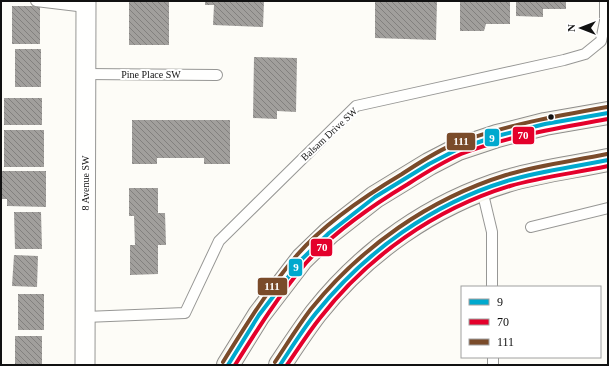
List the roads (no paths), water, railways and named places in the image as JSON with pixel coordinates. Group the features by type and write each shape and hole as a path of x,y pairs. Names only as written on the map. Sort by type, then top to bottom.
{"main road":[{"path":"228,365 259,315 302,259 329,233 375,197 429,164 458,149 497,136 545,124 608,113"},
{"path":"280,365 317,312 367,260 395,236 425,217 450,203 508,181 555,169 608,160"}],"street":[{"name":"8 Avenue SW","path":"85,365 86,4"}],"lane":[{"path":"36,1 86,4"},
{"name":"Balsam Drive SW","path":"85,317 185,313 219,241 356,106 564,60 585,54 601,41 605,21 605,1"},
{"name":"Pine Place SW","path":"85,74 217,75"},
{"path":"482,190 492,232 492,286"},
{"path":"531,227 608,208"}]}
